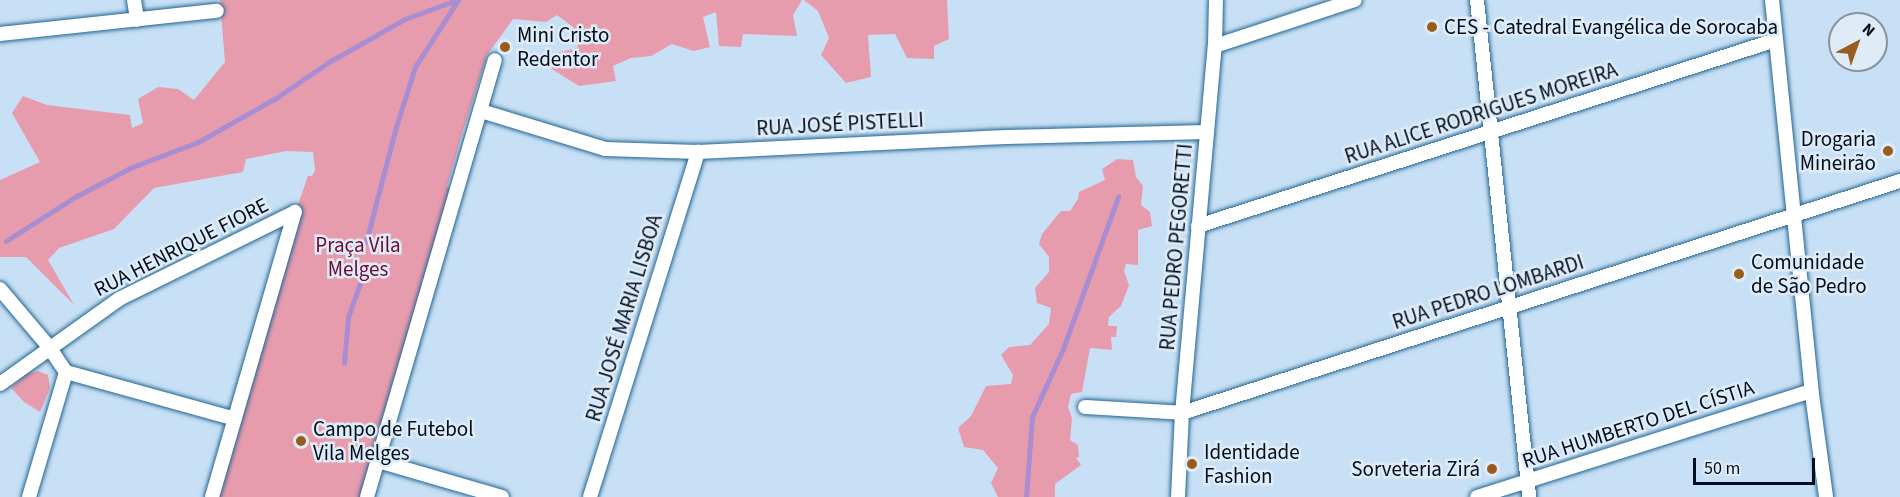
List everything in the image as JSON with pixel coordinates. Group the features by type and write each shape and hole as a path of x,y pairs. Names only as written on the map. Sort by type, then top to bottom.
{"street":[{"path":"134,0 137,20"},
{"name":"RUA PEDRO PEGORETTI","path":"1178,497 1182,413 1215,46 1216,0"},
{"path":"1215,46 1355,0"},
{"path":"1477,0 1529,497"},
{"path":"1772,0 1812,391 1826,497"},
{"path":"0,34 217,11"},
{"name":"RUA ALICE RODRIGUES MOREIRA","path":"1198,226 1776,40"},
{"path":"367,497 495,60"},
{"name":"RUA JOSÉ PISTELLI","path":"481,111 605,149 698,152 995,138 1207,132"},
{"name":"RUA JOSÉ MARIA LISBOA","path":"590,497 698,152"},
{"name":"RUA PEDRO LOMBARDI","path":"1085,407 1182,413 1900,181"},
{"name":"RUA HENRIQUE FIORE","path":"0,384 119,299 295,212 235,419"},
{"path":"0,289 49,347 66,372 235,419 212,497"},
{"path":"29,497 66,372"},
{"name":"RUA HUMBERTO DEL CÍSTIA","path":"1477,497 1812,391"},
{"path":"378,461 502,497"}],"green space":[{"name":"Praça Vila Melges","path":"220,0 802,0 793,15 797,36 743,34 741,47 719,46 716,12 703,17 710,47 694,51 672,44 651,56 631,58 613,66 616,81 579,86 547,66 548,55 578,48 573,27 557,15 546,22 513,19 487,55 462,134 447,187 453,188 363,497 218,497 294,216 308,176 312,176 315,170 313,152 286,151 246,159 243,172 154,188 114,229 59,248 48,260 74,305 26,257 0,257 0,180 40,162 12,113 23,96 47,105 130,115 132,128 143,123 138,99 158,87 178,89 194,100 225,62"},
{"path":"804,0 947,0 949,39 934,46 934,59 907,58 895,34 868,35 871,77 846,83 821,55 829,38 818,11"},
{"path":"1117,159 1133,160 1136,177 1143,186 1141,205 1150,212 1152,226 1138,230 1138,265 1126,264 1124,271 1129,285 1121,306 1109,317 1108,326 1117,326 1116,337 1111,337 1112,350 1090,348 1082,392 1071,394 1068,407 1072,418 1070,440 1078,445 1079,457 1076,458 1081,465 1055,484 1055,497 998,497 991,483 998,468 983,450 964,447 958,428 971,416 986,386 1011,384 1013,375 1001,355 1009,347 1030,345 1049,324 1051,308 1037,303 1035,288 1049,272 1049,257 1039,244 1042,234 1061,211 1070,211 1078,199 1079,192 1105,180 1102,169"},
{"path":"38,371 48,375 50,388 40,412 24,402 11,388 26,374"}],"waterway":[{"path":"6,241 77,196 130,168 198,142 276,98 329,62 405,19 457,0"},
{"path":"366,242 396,127 415,67 458,0"},
{"path":"1026,497 1032,417 1063,349 1118,197"},
{"path":"344,363 348,317 364,272"}],"place":[{"name":"CES - Catedral Evangélica de Sorocaba","path":"1432,27"},
{"name":"Mini Cristo Redentor","path":"505,47"},
{"name":"Drogaria Mineirão","path":"1888,151"},
{"name":"Comunidade de São Pedro","path":"1739,274"},
{"name":"Campo de Futebol Vila Melges","path":"301,441"},
{"name":"Identidade Fashion","path":"1192,464"},
{"name":"Sorveteria Zirá","path":"1492,469"}]}
